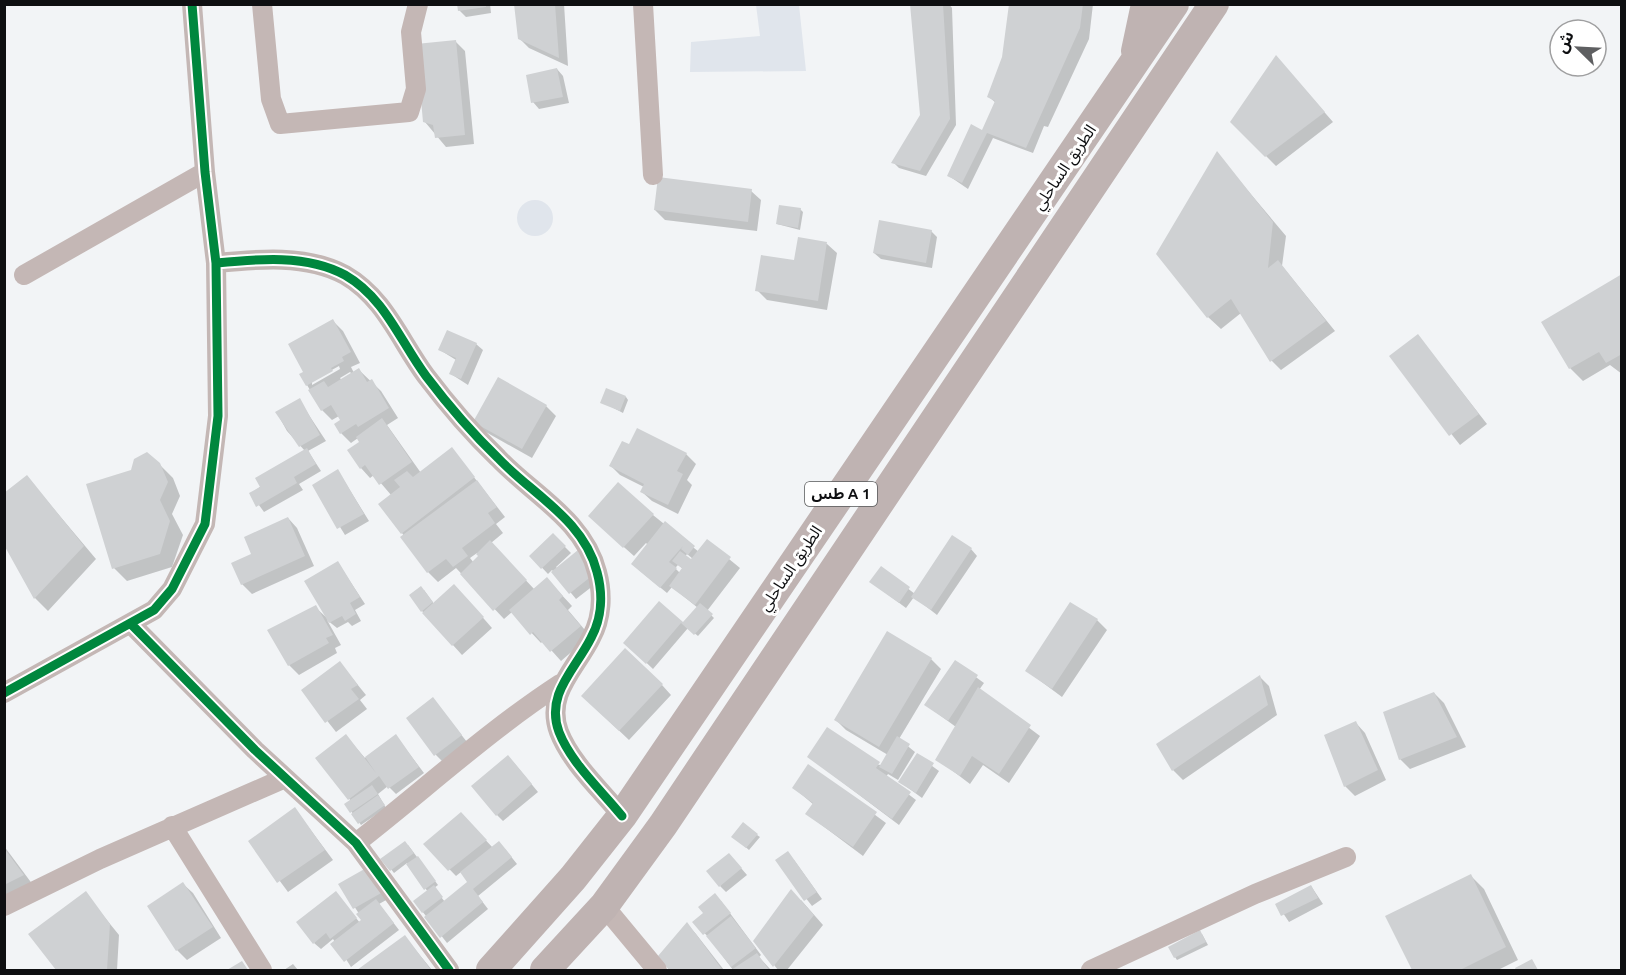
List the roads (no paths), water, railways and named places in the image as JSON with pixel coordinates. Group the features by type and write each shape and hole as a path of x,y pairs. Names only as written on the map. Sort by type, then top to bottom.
{"highway":[{"path":"1132,67 1146,4"},
{"name":"الطريق الساحلي","path":"491,970 573,878 622,816 1174,4"},
{"name":"طس A 1","path":"545,970 603,906 663,825 1214,4"}],"street":[{"path":"4,693 154,610 172,589 205,524 218,416 215,357 216,263 205,172 192,4"},
{"path":"262,4 271,99 280,124 409,112 416,89 411,32 418,4"},
{"path":"642,4 653,175"},
{"path":"24,275 205,172"},
{"path":"216,263 260,259 310,263 343,274 369,291 447,404 499,460 569,522 587,544 598,573 601,608 592,637 560,684 555,704 559,732 571,753 622,816"},
{"path":"131,624 285,778 356,843 449,970"},
{"path":"356,843 425,790 516,713 560,684"},
{"path":"4,906 172,826 285,778"},
{"path":"172,826 262,970"},
{"path":"1091,970 1256,894 1346,857"},
{"path":"603,906 657,970"}]}
